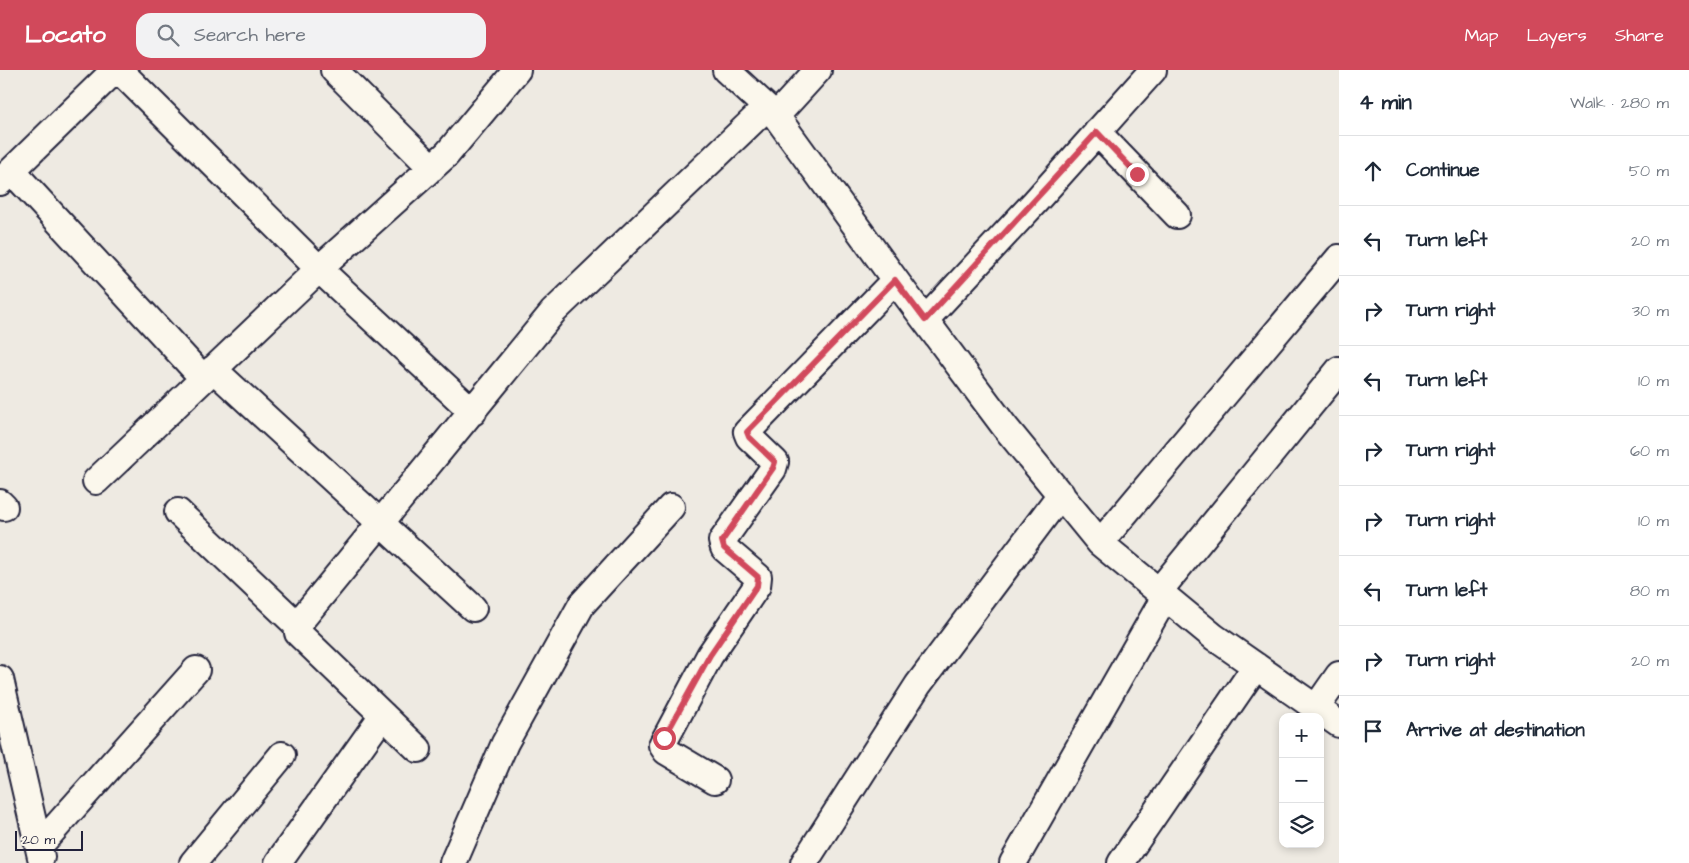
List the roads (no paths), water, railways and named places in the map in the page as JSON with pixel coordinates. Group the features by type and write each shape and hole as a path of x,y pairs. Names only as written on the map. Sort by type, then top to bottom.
{"street":[{"path":"473,412 320,269 117,70 6,176 208,373 381,524 473,608"},
{"path":"334,70 432,168"},
{"path":"96,481 208,373 447,154 517,70"},
{"path":"726,70 771,112 1005,427 1100,542 1214,637 1339,724"},
{"path":"297,625 554,312 818,70"},
{"path":"925,320 1153,70"},
{"path":"1097,132 1177,215"},
{"path":"1100,542 1339,258"},
{"path":"715,780 666,751 662,745 710,655 757,586 758,577 724,548 722,541 773,468 775,462 749,437 747,432 895,280"},
{"path":"1013,863 1162,594 1339,370"},
{"path":"804,863 918,685 1061,494"},
{"path":"453,863 505,743 582,604 671,507"},
{"path":"178,512 297,625 298,633 418,749"},
{"path":"1121,863 1256,666"},
{"path":"40,854 196,670"},
{"path":"1316,708 1339,675"},
{"path":"0,679 40,854"},
{"path":"278,863 383,715"},
{"path":"193,863 282,754"}]}
